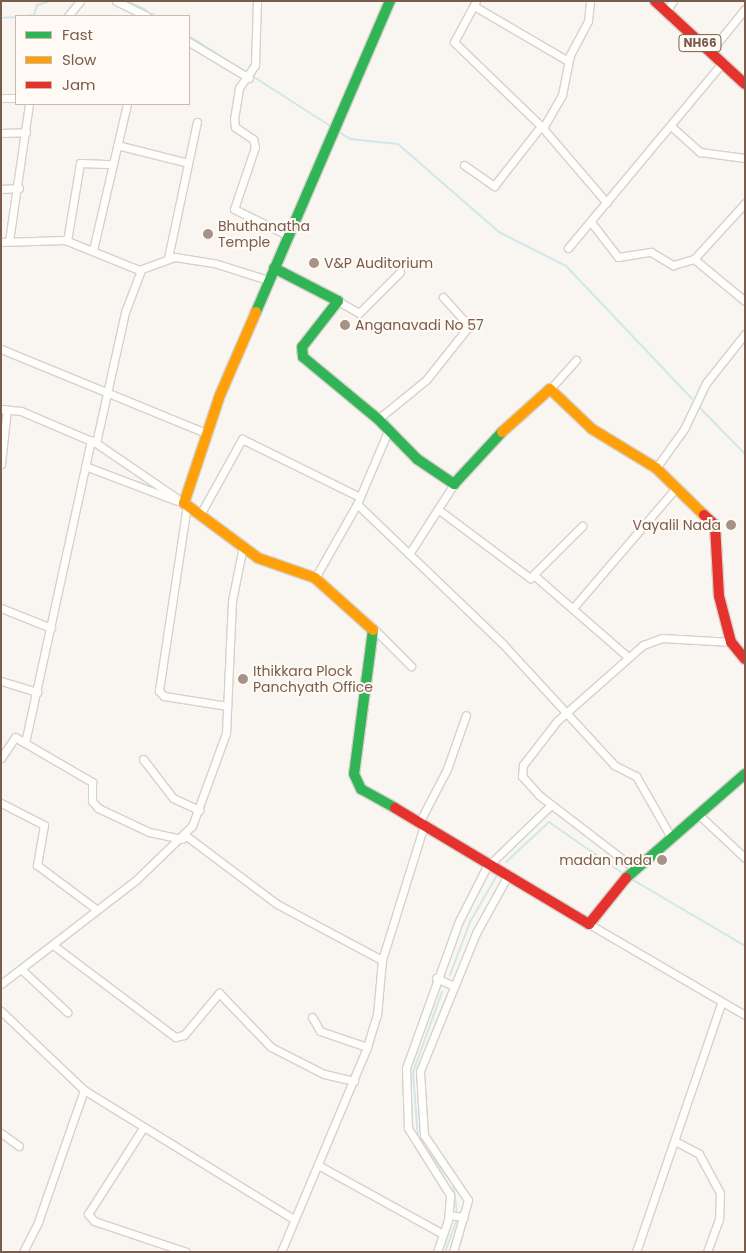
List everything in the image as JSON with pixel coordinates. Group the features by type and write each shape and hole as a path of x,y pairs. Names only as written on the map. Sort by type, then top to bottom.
{"main road":[{"path":"390,1 340,120 268,280 208,434 186,504 201,513 243,546 285,571 315,578 373,628 354,780 362,790 490,862 589,924 634,868 745,774"},
{"name":"NH66","path":"655,1 745,84"},
{"path":"274,268 338,301 302,347 301,356 378,419 417,459 454,484 524,408 550,389 592,429 656,468 715,525 719,596 731,642 745,659"}],"street":[{"path":"69,15 80,1"},
{"path":"116,1 145,15"},
{"path":"257,1 255,66 249,78 237,92 234,124 255,146 234,211 288,236"},
{"path":"464,165 494,186 542,127 562,95 568,61 588,20 590,1"},
{"path":"666,12 673,1"},
{"path":"568,61 475,4 454,42 542,127 607,203"},
{"path":"710,52 745,9"},
{"path":"190,43 249,78"},
{"path":"568,248 672,127 722,63"},
{"path":"1,98 15,98"},
{"path":"29,105 19,188 5,242 67,241 140,270 168,258 214,263 268,280"},
{"path":"93,250 127,105"},
{"path":"168,258 197,122"},
{"path":"672,127 700,152 745,158"},
{"path":"1,133 26,132"},
{"path":"117,145 188,163"},
{"path":"67,241 78,166 84,161 113,164"},
{"path":"1,189 19,188"},
{"path":"591,222 618,258 651,252 673,264 694,259 745,203"},
{"path":"694,259 745,301"},
{"path":"26,743 85,466 140,270"},
{"path":"338,301 359,313 400,272"},
{"path":"378,419 426,380 469,326 443,297"},
{"path":"656,468 684,429 706,383 745,334"},
{"path":"1,349 19,352 105,394 208,434"},
{"path":"550,389 576,360"},
{"path":"1,464 4,409 93,442 186,504"},
{"path":"315,578 358,501 388,431"},
{"path":"201,513 242,440 358,501 569,712 614,765 636,776 671,837"},
{"path":"85,466 186,504"},
{"path":"410,554 454,484"},
{"path":"573,608 676,488"},
{"path":"186,504 159,692 164,696 227,706"},
{"path":"439,510 525,575 536,577 627,656"},
{"path":"536,577 582,526"},
{"path":"1,984 53,945 183,837 199,810 225,742 232,601 243,546"},
{"path":"1,608 51,628"},
{"path":"373,628 411,666"},
{"path":"634,868 551,805 522,771 542,737 627,656 662,638 731,642"},
{"path":"1,681 37,692"},
{"path":"281,1252 367,1047 377,1015 382,960 422,824 447,769 466,715"},
{"path":"1,758 14,737 26,743 92,782 92,801 98,808 141,829 183,837 277,904 382,960"},
{"path":"143,759 173,798 199,810"},
{"path":"1,803 44,825 36,865 96,909"},
{"path":"437,1252 450,1215 447,1186 408,1128 406,1068 471,893 490,862 551,805"},
{"path":"698,814 745,858"},
{"path":"453,1252 463,1216 466,1193 427,1142 422,1108 421,1063 476,933 508,875"},
{"path":"589,924 721,1004 745,1015"},
{"path":"53,945 175,1037 184,1035 219,993 271,1047 324,1074 354,1080"},
{"path":"22,970 67,1012"},
{"path":"438,979 452,986"},
{"path":"636,1252 721,1004"},
{"path":"1,1011 84,1090 143,1128 226,1174 294,1219"},
{"path":"312,1017 320,1031 367,1047"},
{"path":"23,1252 38,1222 84,1090"},
{"path":"143,1128 88,1214 94,1221 186,1252"},
{"path":"1,1133 19,1146"},
{"path":"674,1141 699,1154 720,1193 719,1218 707,1252"},
{"path":"318,1165 444,1234"},
{"path":"450,1215 463,1216"}],"waterway":[{"path":"34,15 37,5 51,1"},
{"path":"126,1 146,10"},
{"path":"1,18 15,17"},
{"path":"190,37 247,73"},
{"path":"254,77 332,127"},
{"path":"338,131 350,139 398,144 499,232 566,266 692,399"},
{"path":"700,408 745,454"},
{"path":"506,862 549,822 621,872"},
{"path":"450,975 470,922 497,875"},
{"path":"633,880 745,946"},
{"path":"442,992 413,1072 418,1139 453,1184 457,1211"},
{"path":"445,1252 456,1222"}],"traffic: fast":[{"path":"256,312 390,1"},
{"path":"274,268 338,301 302,347 303,357 378,419 417,459 454,484 502,432"},
{"path":"373,630 354,774 361,789 395,808"},
{"path":"626,878 745,774"}],"traffic: slow":[{"path":"256,312 220,395 184,503 258,558 315,578 373,630"},
{"path":"502,432 550,389 592,429 656,468 704,515"}],"traffic: jam":[{"path":"655,1 745,84"},
{"path":"704,515 715,525 719,596 731,642 745,659"},
{"path":"395,808 589,924 626,878"}],"place":[{"name":"Bhuthanatha Temple","path":"208,234"},
{"name":"V&P Auditorium","path":"314,263"},
{"name":"Anganavadi No 57","path":"345,325"},
{"name":"Vayalil Nada","path":"731,525"},
{"name":"Ithikkara Plock Panchyath Office","path":"243,679"},
{"name":"madan nada","path":"662,860"}]}
